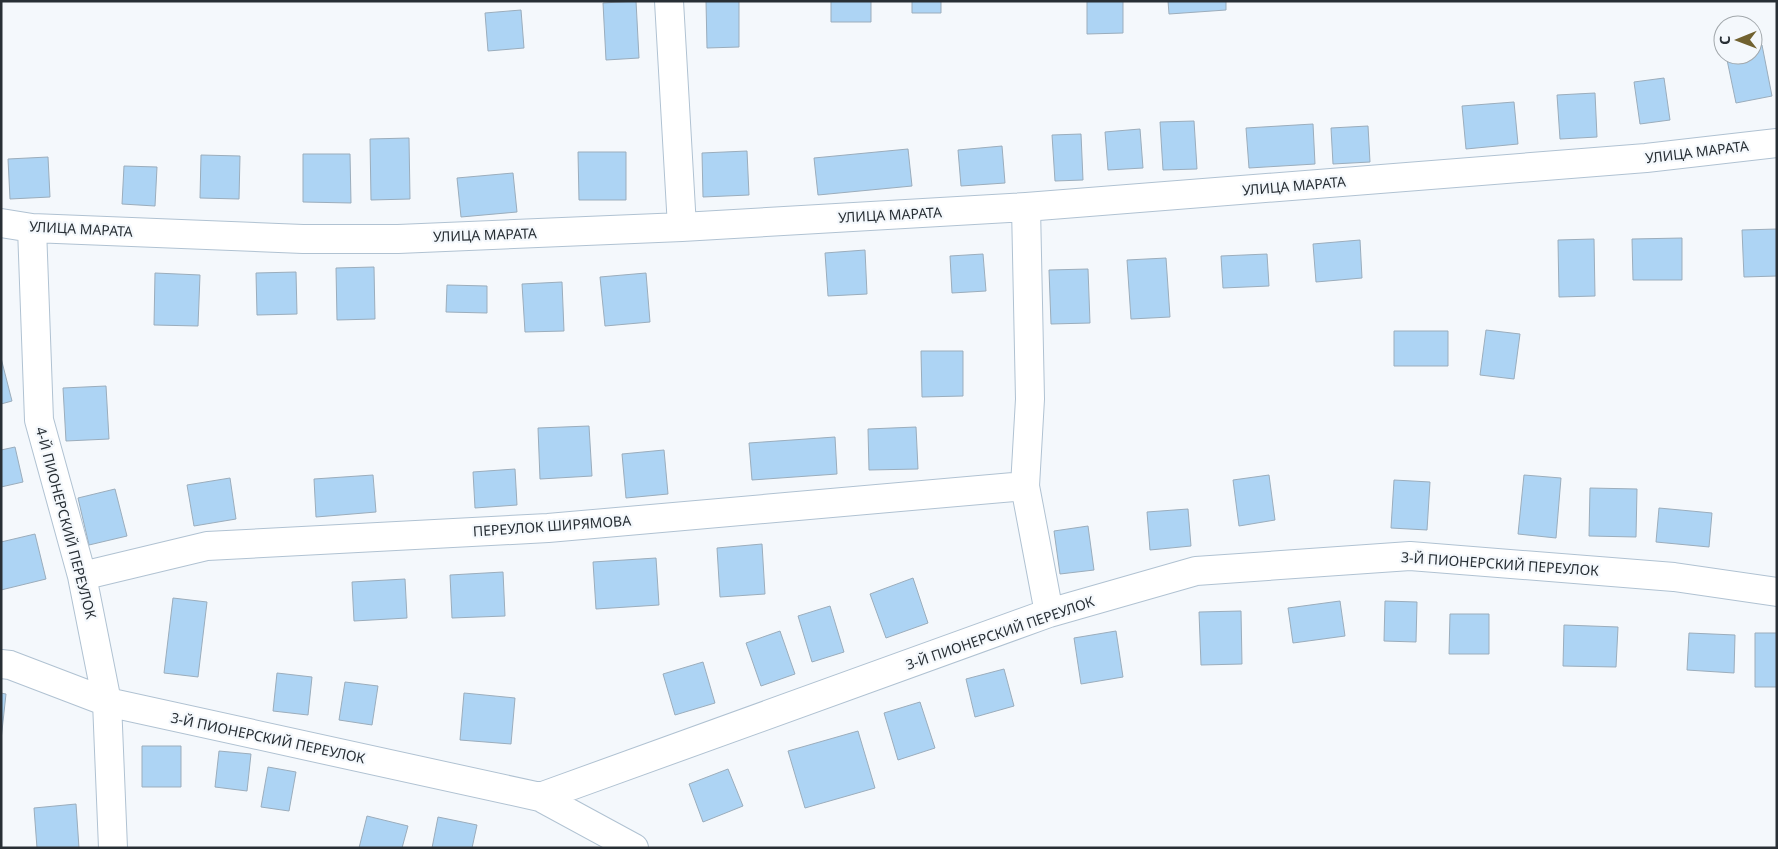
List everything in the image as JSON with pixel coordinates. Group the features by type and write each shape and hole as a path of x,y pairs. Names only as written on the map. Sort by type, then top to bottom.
{"street":[{"path":"669,1 682,227"},
{"name":"УЛИЦА МАРАТА","path":"1,223 32,228 322,239 398,238 682,227 1026,207 1646,158 1777,143"},
{"path":"1026,207 1030,399 1025,486 1049,613"},
{"name":"4-Й ПИОНЕРСКИЙ ПЕРЕУЛОК","path":"32,228 39,420 82,576 108,702 112,848"},
{"name":"ПЕРЕУЛОК ШИРЯМОВА","path":"82,576 207,546 548,528 1025,486"},
{"name":"3-Й ПИОНЕРСКИЙ ПЕРЕУЛОК","path":"540,797 1049,613 1196,571 1410,556 1674,577 1777,592"},
{"name":"3-Й ПИОНЕРСКИЙ ПЕРЕУЛОК","path":"1,664 108,702 540,797 634,848"}],"building":[{"path":"636,1 639,58 606,60 603,3"},
{"path":"706,1 739,1 739,47 707,48"},
{"path":"831,1 871,1 871,22 831,22"},
{"path":"912,1 941,1 941,13 912,13"},
{"path":"1087,1 1123,1 1123,33 1087,34"},
{"path":"1168,1 1226,1 1226,10 1169,14"},
{"path":"521,10 524,48 488,51 485,13"},
{"path":"1763,50 1772,96 1736,103 1728,65 1763,65"},
{"path":"1664,78 1670,120 1640,124 1634,82"},
{"path":"1595,93 1597,137 1560,139 1557,95"},
{"path":"1514,102 1518,144 1466,149 1462,106"},
{"path":"1194,121 1197,169 1163,170 1160,122"},
{"path":"1313,124 1315,164 1249,168 1246,128"},
{"path":"1368,126 1370,162 1333,164 1331,128"},
{"path":"1140,129 1143,168 1108,170 1105,132"},
{"path":"1081,134 1083,180 1055,181 1052,135"},
{"path":"409,138 410,199 371,200 370,139"},
{"path":"1002,146 1005,183 961,186 958,150"},
{"path":"908,149 912,186 818,195 814,158"},
{"path":"747,151 749,195 703,197 702,153"},
{"path":"578,152 626,152 626,200 579,200"},
{"path":"303,154 350,154 351,203 303,202"},
{"path":"201,155 240,156 239,199 200,198"},
{"path":"48,157 50,197 10,199 8,159"},
{"path":"124,166 157,167 155,206 122,204"},
{"path":"513,173 517,212 461,217 457,178"},
{"path":"1777,229 1777,276 1744,277 1742,230"},
{"path":"1682,238 1682,280 1633,280 1632,239"},
{"path":"1594,239 1595,296 1559,297 1558,240"},
{"path":"1360,240 1362,278 1316,282 1313,244"},
{"path":"865,250 867,294 828,296 825,253"},
{"path":"983,254 986,291 952,293 950,256"},
{"path":"1267,254 1269,286 1223,288 1221,256"},
{"path":"1166,258 1170,317 1131,319 1127,260"},
{"path":"374,267 375,319 337,320 336,268"},
{"path":"1088,269 1090,323 1051,324 1049,270"},
{"path":"296,272 297,314 257,315 256,273"},
{"path":"155,273 200,275 198,326 154,325"},
{"path":"646,273 650,322 605,326 600,277"},
{"path":"562,282 564,331 525,332 522,284"},
{"path":"447,285 487,286 487,313 446,312"},
{"path":"1486,330 1520,334 1514,379 1480,375"},
{"path":"1394,331 1448,331 1448,366 1394,366"},
{"path":"921,351 963,351 963,396 922,397"},
{"path":"1,358 12,401 1,404"},
{"path":"106,386 109,439 66,441 63,388"},
{"path":"589,426 592,476 540,479 538,428"},
{"path":"916,427 918,469 869,470 868,429"},
{"path":"835,437 837,474 752,480 749,443"},
{"path":"15,447 23,482 1,487 1,450"},
{"path":"664,450 668,494 626,498 622,454"},
{"path":"515,469 517,505 475,508 473,472"},
{"path":"373,475 376,512 316,517 314,479"},
{"path":"1269,475 1275,520 1239,526 1233,480"},
{"path":"1524,475 1561,478 1556,538 1518,534"},
{"path":"230,478 236,519 194,526 187,485"},
{"path":"1394,480 1430,482 1427,530 1391,528"},
{"path":"1590,488 1637,489 1636,537 1589,536"},
{"path":"115,489 127,536 89,545 78,498"},
{"path":"1659,508 1712,513 1709,547 1656,542"},
{"path":"1188,509 1191,546 1150,550 1147,512"},
{"path":"1088,526 1094,570 1060,574 1054,531"},
{"path":"35,534 46,579 1,590 1,542"},
{"path":"762,544 765,594 720,597 717,548"},
{"path":"656,558 659,605 596,609 593,562"},
{"path":"503,572 505,616 452,618 450,575"},
{"path":"913,578 928,623 886,638 870,594"},
{"path":"405,579 407,618 354,621 352,582"},
{"path":"173,598 207,602 198,677 164,673"},
{"path":"1340,601 1345,636 1293,643 1288,608"},
{"path":"1385,601 1417,602 1416,642 1384,641"},
{"path":"830,606 844,652 812,662 798,616"},
{"path":"1241,611 1242,664 1201,665 1199,612"},
{"path":"1450,614 1489,614 1489,654 1449,654"},
{"path":"1564,625 1618,627 1616,667 1563,666"},
{"path":"780,631 795,674 761,686 746,643"},
{"path":"1116,631 1123,677 1081,684 1074,638"},
{"path":"1689,633 1735,635 1734,673 1687,670"},
{"path":"1755,633 1777,633 1777,687 1755,687"},
{"path":"703,662 715,703 675,715 663,674"},
{"path":"1004,669 1014,706 975,717 966,679"},
{"path":"277,673 312,677 308,715 273,711"},
{"path":"345,682 378,686 372,725 339,720"},
{"path":"1,693 6,694 1,740"},
{"path":"464,693 515,698 511,744 460,740"},
{"path":"920,702 935,748 898,760 884,713"},
{"path":"858,731 875,788 805,808 788,751"},
{"path":"142,746 181,746 181,787 142,787"},
{"path":"219,751 251,754 247,791 215,787"},
{"path":"268,767 296,772 289,811 261,807"},
{"path":"728,769 743,806 703,822 689,784"},
{"path":"76,804 79,848 37,848 34,808"},
{"path":"367,816 408,826 402,848 359,848"},
{"path":"438,817 477,825 472,848 432,848"}]}
